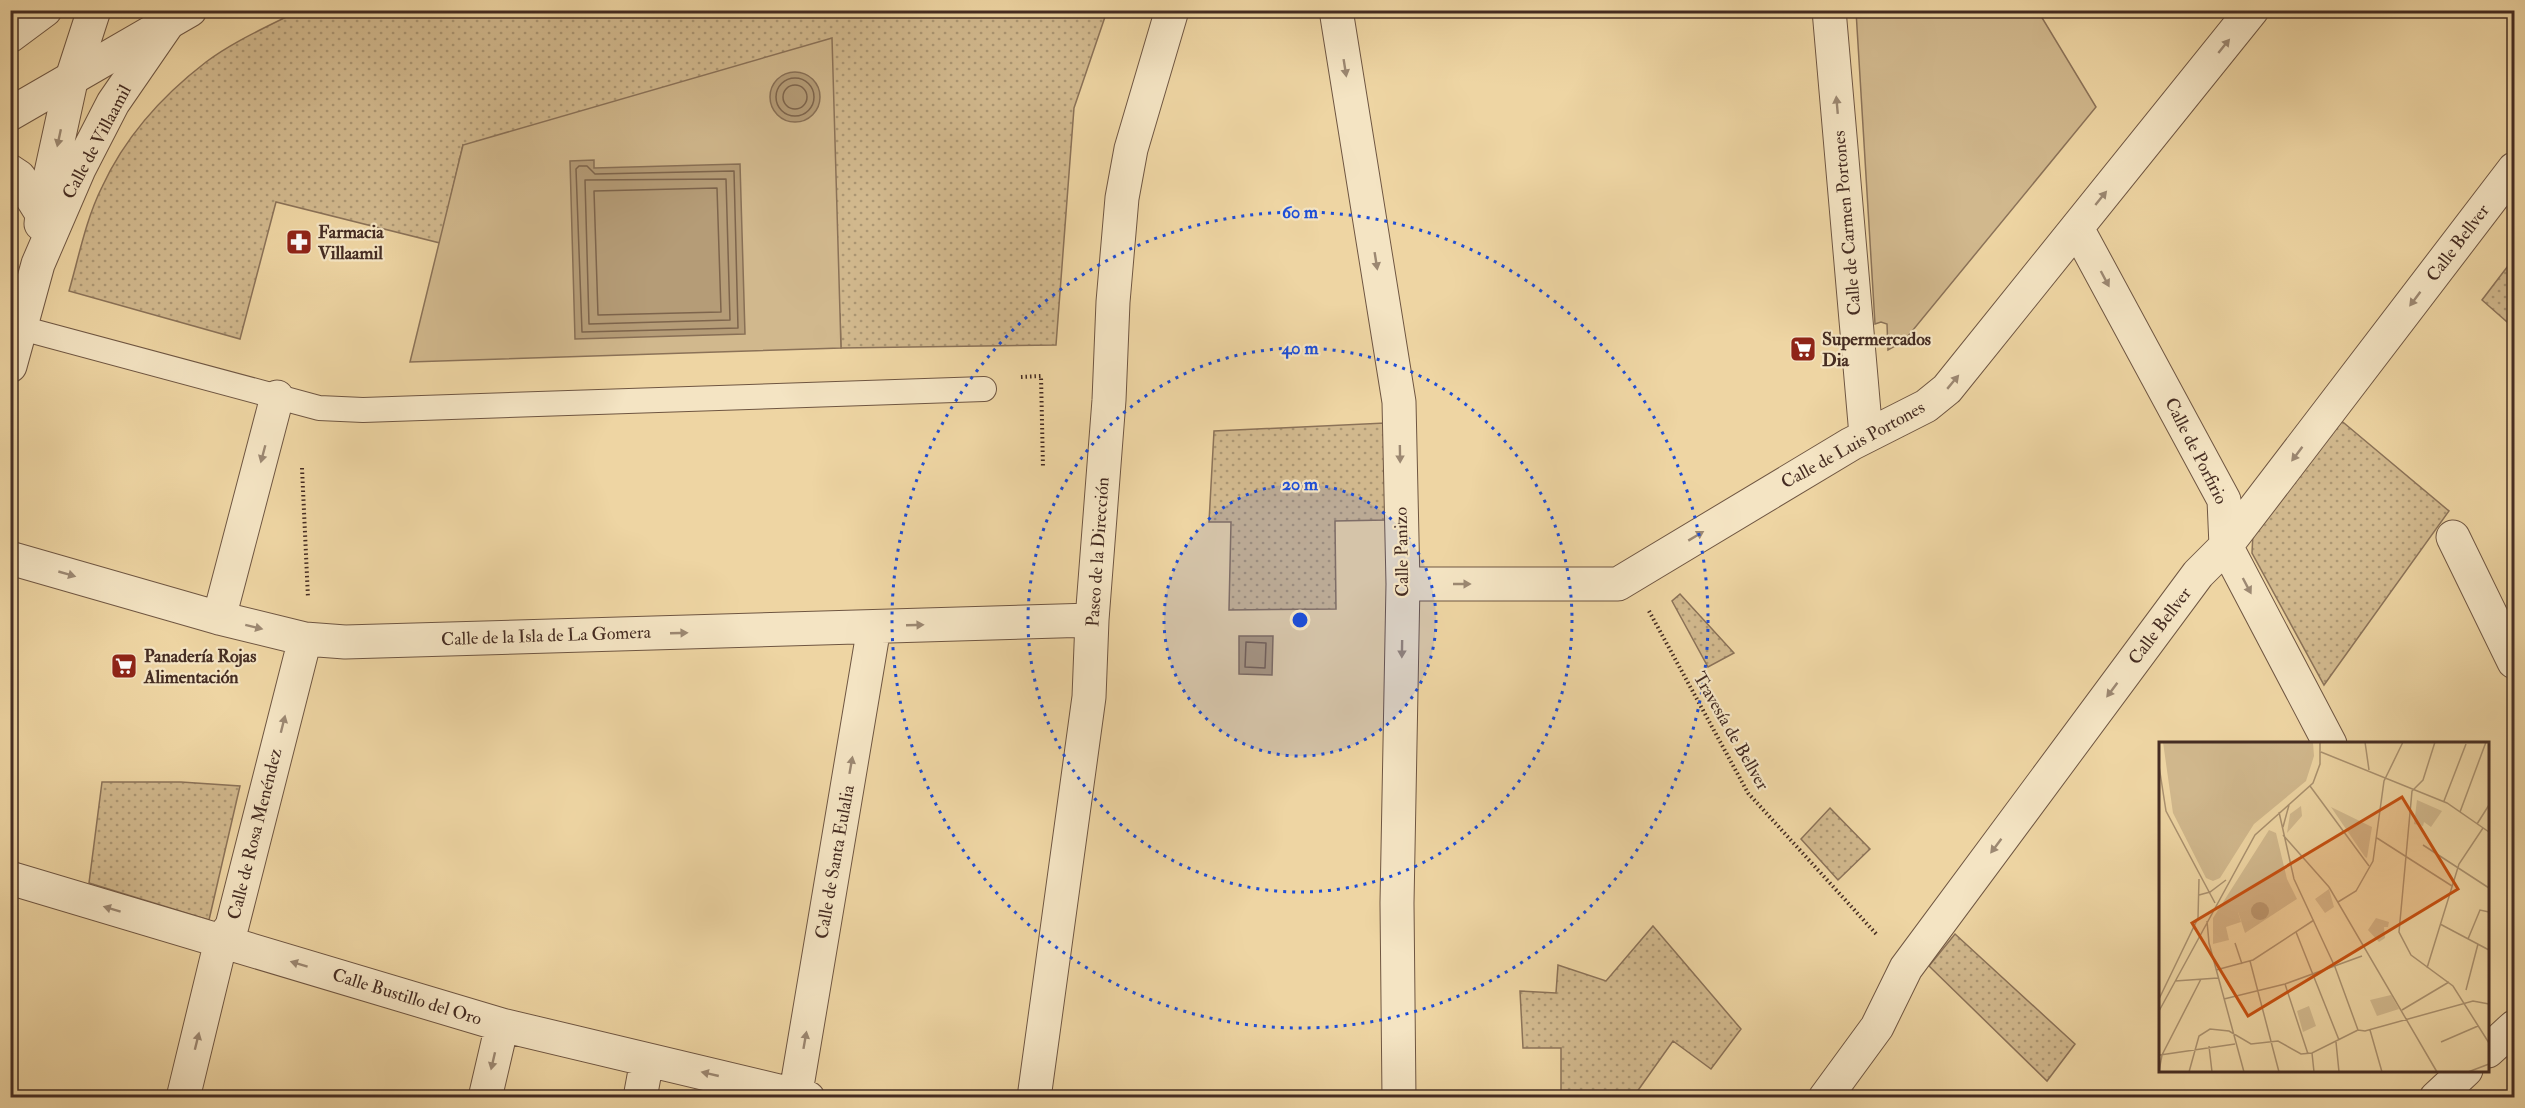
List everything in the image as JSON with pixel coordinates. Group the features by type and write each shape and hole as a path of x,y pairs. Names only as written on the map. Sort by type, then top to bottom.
{"street":[{"path":"10,36 45,10"},
{"name":"Calle de Villaamil","path":"38,264 42,213 71,81 94,10"},
{"name":"Paseo de la Dirección","path":"1034,1098 1089,697 1092,620 1109,400 1113,302 1122,198 1131,149 1172,10"},
{"name":"Calle Panizo","path":"1336,10 1399,402 1403,584 1397,903 1399,1098"},
{"name":"Calle de Carmen Portones","path":"1829,10 1866,435"},
{"name":"Calle de Luis Portones","path":"1403,584 1618,584 1866,435 1926,406 1947,389 2252,10"},
{"path":"10,114 178,18"},
{"name":"Calle de Villaamil","path":"10,366 16,325 38,264 79,169 113,103 178,18"},
{"name":"Calle Bellver","path":"1825,1098 1877,1027 1906,968 2198,574 2226,546 2514,169"},
{"name":"Calle de Villaamil","path":"10,171 19,177 42,213"},
{"name":"Calle de Porfirio","path":"2077,228 2224,500 2227,518 2226,546 2329,742"},
{"path":"219,618 277,397"},
{"path":"2453,537 2514,662"},
{"name":"Calle de la Isla de La Gomera","path":"10,558 219,618 305,639 345,642 1092,620"},
{"name":"Calle de Santa Eulalia","path":"800,1097 874,627"},
{"name":"Calle de Rosa Menéndez","path":"183,1098 221,941 232,926 305,639"},
{"name":"Calle Bustillo del Oro","path":"10,878 502,1025 800,1097"},
{"path":"485,1098 502,1025"},
{"path":"2489,1047 2514,1027"},
{"path":"640,1098 647,1060"},
{"path":"2436,1098 2465,1072"}],"lane":[{"path":"16,325 319,408 363,410 984,389"}],"path":[{"path":"1021,377 1041,376 1044,468"},
{"path":"302,465 308,603"},
{"name":"Travesía de Bellver","path":"1646,566 1649,612 1748,793 1906,968"}],"shaded area":[{"path":"298,11 1107,11 1074,108 1056,345 841,348 840,314 758,314 463,145 440,243 276,202 240,339 69,291 96,199 122,151 146,118 175,88 217,54"},
{"path":"1856,11 2038,11 2096,107 1904,341 1888,350 1887,324 1881,322 1875,324"},
{"path":"832,38 841,348 410,362 463,145"},
{"path":"2514,258 2514,328 2482,300"},
{"path":"2338,418 2449,511 2324,685 2252,553 2253,533"},
{"path":"1385,423 1386,520 1335,521 1336,609 1229,610 1231,522 1209,522 1214,431"},
{"path":"1680,594 1734,653 1708,667 1672,601"},
{"path":"102,782 181,782 240,786 209,920 89,883"},
{"path":"1830,808 1870,849 1838,880 1801,839"},
{"path":"1653,926 1741,1029 1711,1069 1673,1041 1635,1097 1561,1097 1561,1048 1523,1048 1520,991 1556,993 1558,965 1606,981"},
{"path":"1955,934 2075,1044 2047,1081 1929,966"}],"water":[{"path":"790,72 800,72 813,79 820,92 820,102 813,115 800,122 790,122 781,118 774,111 770,102 770,92 774,83 781,76"},
{"path":"594,160 594,168 740,164 745,334 575,339 570,161"},
{"path":"1239,636 1273,636 1272,675 1239,674"}],"place":[{"name":"Farmacia Villaamil","path":"299,242"},
{"name":"Supermercados Dia","path":"1803,349"},
{"name":"Panadería Rojas Alimentación","path":"124,666"}]}
